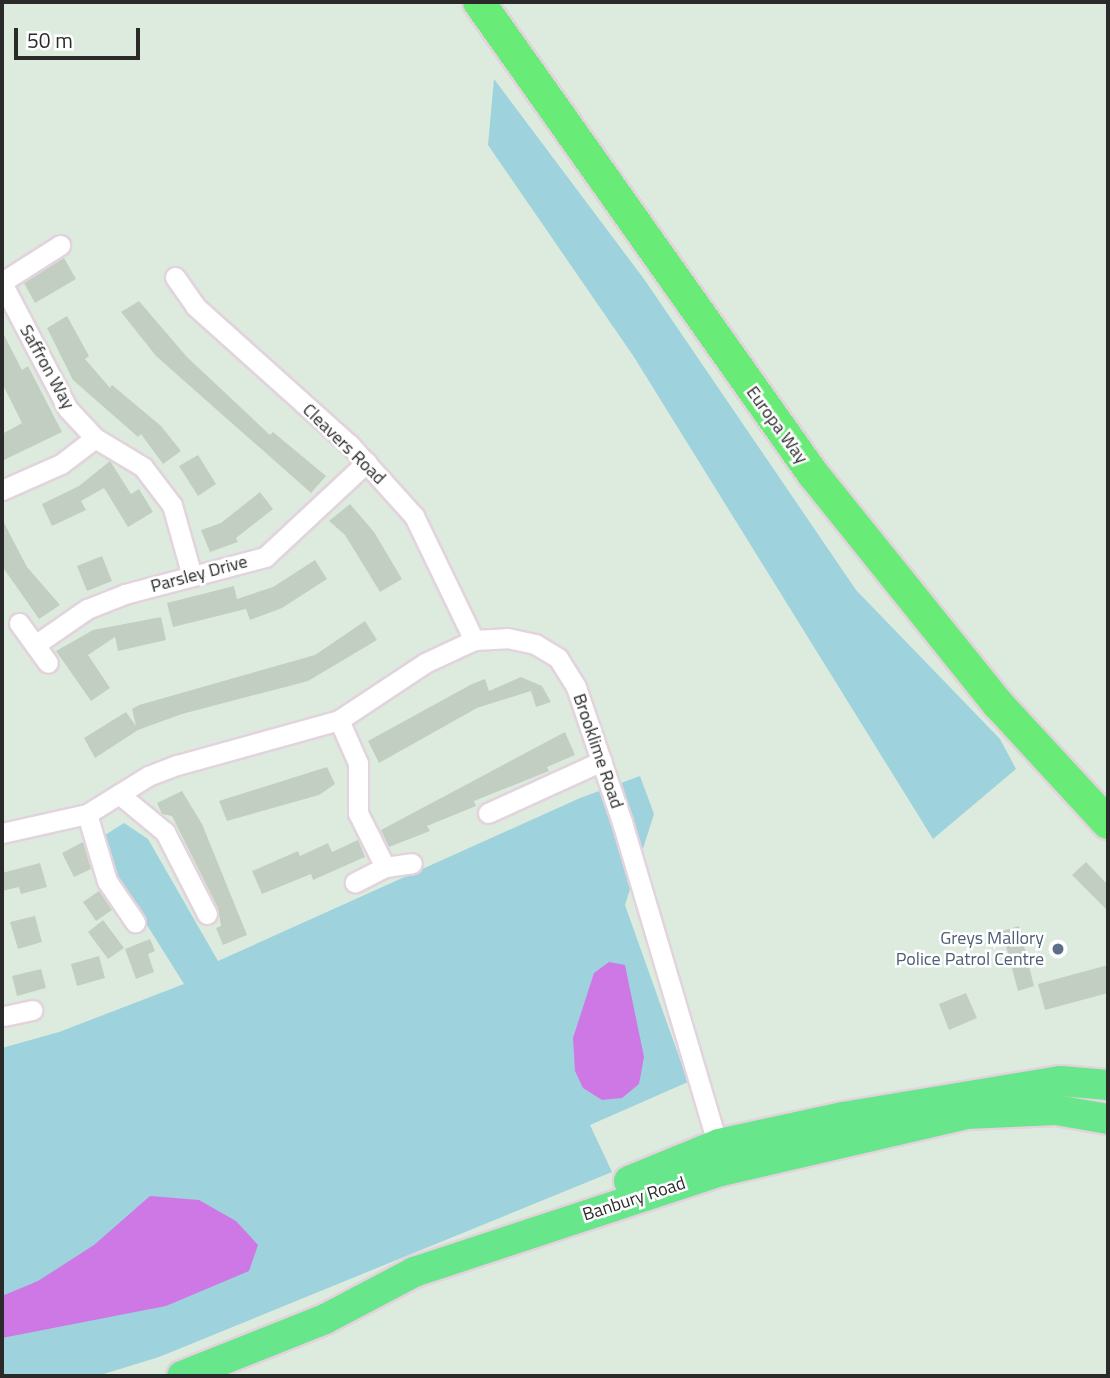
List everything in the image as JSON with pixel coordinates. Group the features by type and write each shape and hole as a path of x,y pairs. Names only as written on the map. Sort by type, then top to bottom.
{"highway":[{"name":"Europa Way","path":"479,2 813,474 998,704 1108,823"}],"main road":[{"path":"721,1157 964,1096 1061,1081 1108,1085"},
{"name":"Banbury Road","path":"182,1376 325,1319 414,1272 721,1157 966,1114 1056,1110 1108,1119"}],"street":[{"name":"Saffron Way","path":"60,245 2,282 68,409 94,438 143,467 172,505 192,576"},
{"name":"Cleavers Road","path":"175,277 205,316 367,462 414,516 474,640"},
{"path":"2,490 61,464 94,438"},
{"name":"Parsley Drive","path":"35,645 87,609 192,576 265,557 367,462"},
{"path":"19,623 48,663"},
{"name":"Brooklime Road","path":"2,833 58,814 87,814 119,794 177,765 339,720 425,663 474,640 507,638 535,644 558,658 576,687 602,761 721,1157"},
{"path":"339,720 358,763 358,813 385,867"},
{"path":"488,813 602,761"},
{"path":"119,794 165,832 207,914"},
{"path":"87,814 107,881 135,922"},
{"path":"355,881 385,867 412,863"},
{"path":"3,1013 32,1010"}],"shaded area":[{"path":"494,79 644,279 856,590 1000,739 1016,769 933,839 634,357 488,145"},
{"path":"640,776 654,814 625,905 688,1082 590,1125 612,1172 159,1357 97,1376 2,1376 2,1048 59,1032 184,984 115,874 105,835 124,823 148,839 218,961 580,798"},
{"path":"609,962 625,965 644,1057 639,1084 622,1098 602,1100 583,1088 575,1071 573,1038 594,973"},
{"path":"150,1196 199,1200 236,1221 258,1245 249,1271 166,1306 2,1338 2,1296 38,1281 94,1245"}],"building":[{"path":"64,258 76,279 35,303 24,283"},
{"path":"139,301 187,357 270,435 273,432 326,476 311,493 156,356 121,312"},
{"path":"67,316 89,356 85,359 110,388 112,385 161,426 181,451 163,464 141,434 138,437 73,380 47,328"},
{"path":"2,331 22,370 28,366 62,432 2,461 2,434 22,423 2,383"},
{"path":"198,455 216,484 198,496 179,466"},
{"path":"110,461 131,494 139,489 153,512 128,527 104,488 81,501 86,510 52,526 42,504 79,486"},
{"path":"260,492 273,509 236,538 238,542 210,552 201,530 221,523"},
{"path":"350,504 374,532 402,579 380,592 345,535 329,521"},
{"path":"2,519 27,567 60,605 39,619 2,566"},
{"path":"102,556 112,581 87,591 77,566"},
{"path":"315,560 327,579 282,608 250,620 246,609 173,627 167,603 234,586 237,599 273,587"},
{"path":"161,617 166,640 118,651 115,637 88,655 110,688 91,701 56,651 93,630"},
{"path":"365,621 377,640 308,681 182,714 138,730 95,758 84,738 126,712 136,726 132,709 139,705 315,655"},
{"path":"521,677 542,686 551,702 536,707 531,691 477,708 379,763 368,741 472,684 485,679 489,691"},
{"path":"565,732 575,755 547,767 549,771 474,801 476,806 427,826 430,831 389,847 381,830"},
{"path":"327,767 335,784 319,795 227,821 219,801"},
{"path":"182,791 202,824 247,935 223,945 216,928 221,926 218,908 172,816 162,814 157,803"},
{"path":"358,840 365,857 313,880 311,874 262,894 252,871 298,851 300,856 328,843 332,852"},
{"path":"83,842 91,869 74,877 62,853"},
{"path":"1086,862 1108,885 1108,911 1072,875"},
{"path":"40,863 47,887 21,894 19,887 2,891 2,873"},
{"path":"99,891 112,910 96,921 83,902"},
{"path":"35,916 42,942 18,949 10,922"},
{"path":"103,920 124,948 108,959 88,932"},
{"path":"1019,926 1034,986 1018,991 1002,931"},
{"path":"150,939 155,951 148,954 154,972 136,979 125,949"},
{"path":"99,956 105,978 77,986 71,964"},
{"path":"1108,965 1108,993 1045,1010 1038,984"},
{"path":"41,969 46,988 17,996 12,976"},
{"path":"966,993 977,1018 949,1030 939,1004"}],"place":[{"name":"Greys Mallory Police Patrol Centre","path":"1058,949"}]}
